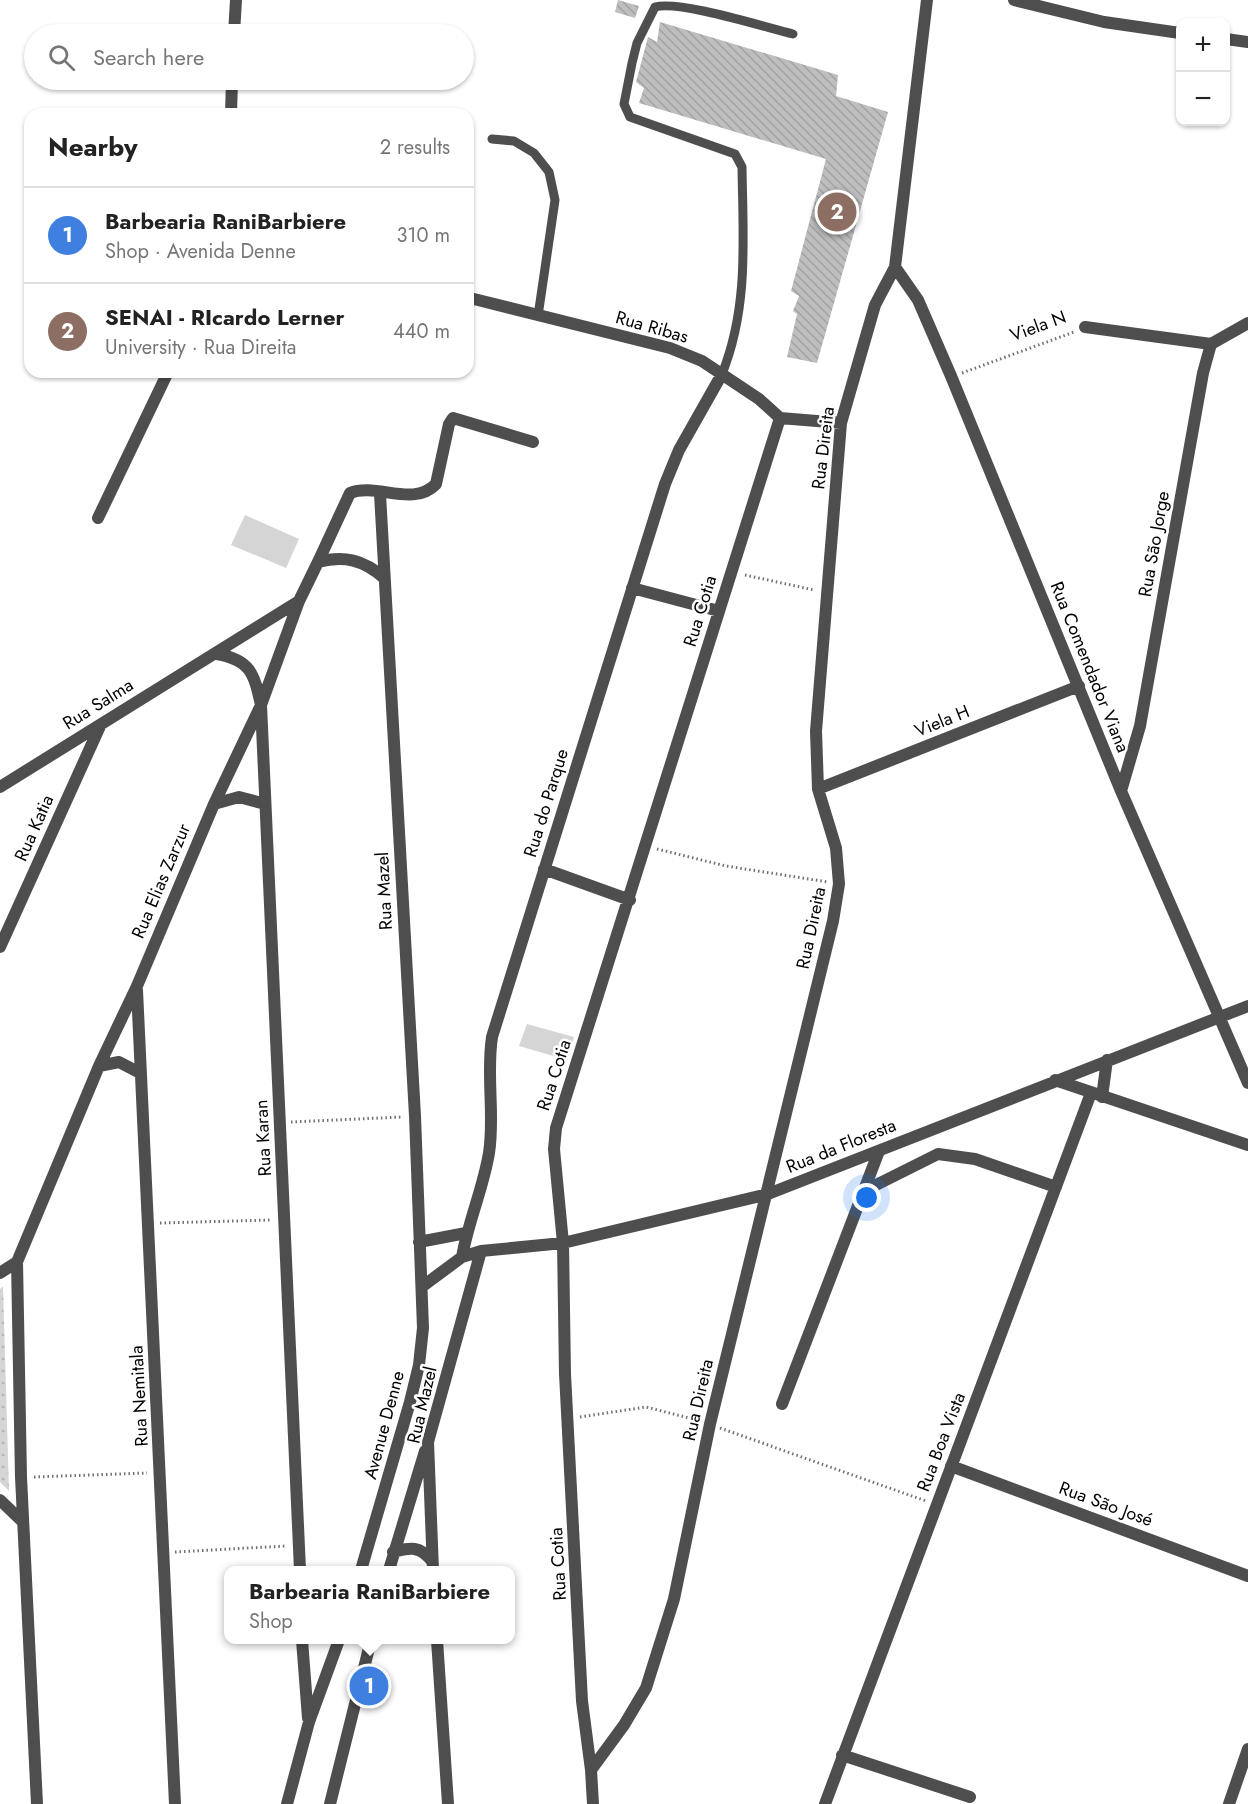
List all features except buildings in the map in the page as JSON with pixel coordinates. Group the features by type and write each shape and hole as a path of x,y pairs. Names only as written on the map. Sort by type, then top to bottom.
{"street":[{"path":"235,24 236,0"},
{"name":"Rua Direita","path":"591,1770 624,1725 646,1688 674,1599 710,1424 833,921 839,884 836,848 818,789 817,695 828,592 841,423 875,305 896,267 927,0"},
{"path":"1014,0 1104,22 1176,32"},
{"path":"1230,40 1248,42"},
{"path":"231,108 232,90"},
{"name":"Rua Comendador Viana","path":"896,267 918,300 951,376 1121,791 1248,1083"},
{"name":"Rua Ribas","path":"474,300 670,348 702,361 759,399 780,418"},
{"path":"1211,344 1248,323"},
{"name":"Viela N","path":"1085,327 1211,344"},
{"name":"Rua São Jorge","path":"1121,791 1140,726 1203,373 1211,344"},
{"name":"Rua do Parque","path":"462,1257 466,1233 489,1152 488,1077 492,1037 665,484 679,450 722,374"},
{"path":"98,518 165,378"},
{"path":"380,494 411,494 430,490 435,484 449,423 453,418 533,442"},
{"path":"780,418 841,423"},
{"name":"Rua Cotia","path":"591,1770 582,1701 565,1374 563,1243 554,1149 556,1128 647,847 780,418"},
{"name":"Rua Elias Zarzur","path":"17,1262 99,1066 137,986 214,804 261,705 299,601 350,493 360,489 380,494"},
{"name":"Rua Mazel","path":"380,494 416,1116 419,1242 423,1286"},
{"path":"318,562 333,558 348,559 362,563 384,578"},
{"path":"632,588 719,611"},
{"name":"Rua Salma","path":"0,787 299,601"},
{"path":"217,654 232,657 251,672 261,705"},
{"name":"Viela H","path":"818,789 1079,686"},
{"name":"Rua Karan","path":"261,705 300,1566"},
{"name":"Rua Katia","path":"0,947 101,723"},
{"path":"214,804 239,797 265,804"},
{"path":"544,869 630,900"},
{"name":"Rua Nemitala","path":"137,986 175,1804"},
{"name":"Rua da Floresta","path":"423,1286 462,1257 482,1251 563,1243 768,1194 1248,1006"},
{"name":"Rua Boa Vista","path":"825,1804 1056,1187 1097,1095 1107,1060"},
{"path":"99,1066 119,1062 140,1074"},
{"path":"1056,1080 1248,1145"},
{"path":"782,1404 879,1151"},
{"path":"864,1191 925,1158 938,1154 975,1159 1056,1187"},
{"path":"419,1242 466,1233"},
{"name":"Rua Mazel","path":"432,1566 428,1442 482,1251"},
{"path":"0,1273 17,1262"},
{"path":"17,1262 21,1477 37,1804"},
{"name":"Avenue Denne","path":"362,1566 419,1365 423,1286"},
{"path":"390,1566 428,1442"},
{"name":"Rua São José","path":"951,1466 1248,1576"},
{"path":"0,1500 23,1522"},
{"path":"393,1552 415,1548 424,1550 432,1566"},
{"path":"302,1644 309,1722"},
{"path":"287,1804 309,1722 338,1644"},
{"path":"330,1804 370,1644"},
{"path":"437,1644 448,1804"},
{"path":"1229,1804 1248,1749"},
{"path":"842,1755 970,1797"},
{"path":"591,1770 593,1804"}],"lane":[{"path":"722,374 738,327 743,288 742,167 735,154 630,117 624,104 637,43 655,7 663,3 684,6 793,34"},
{"path":"492,139 514,141 534,153 549,172 555,200 538,316"}],"path":[{"name":"Viela N","path":"951,376 1085,327"},
{"path":"731,572 828,592"},
{"path":"647,847 726,866 839,884"},
{"path":"280,1122 416,1116"},
{"path":"147,1224 285,1219"},
{"path":"569,1419 646,1407 710,1424 936,1505"},
{"path":"21,1477 161,1473"},
{"path":"165,1552 300,1546"}],"shaded area":[{"path":"245,515 299,539 286,568 231,545"},
{"path":"527,1024 574,1037 567,1060 519,1046"},
{"path":"3,1287 9,1491 0,1482 0,1289"}],"place":[{"name":"SENAI - RIcardo Lerner","path":"837,212"},
{"name":"Barbearia RaniBarbiere","path":"369,1686"}]}
